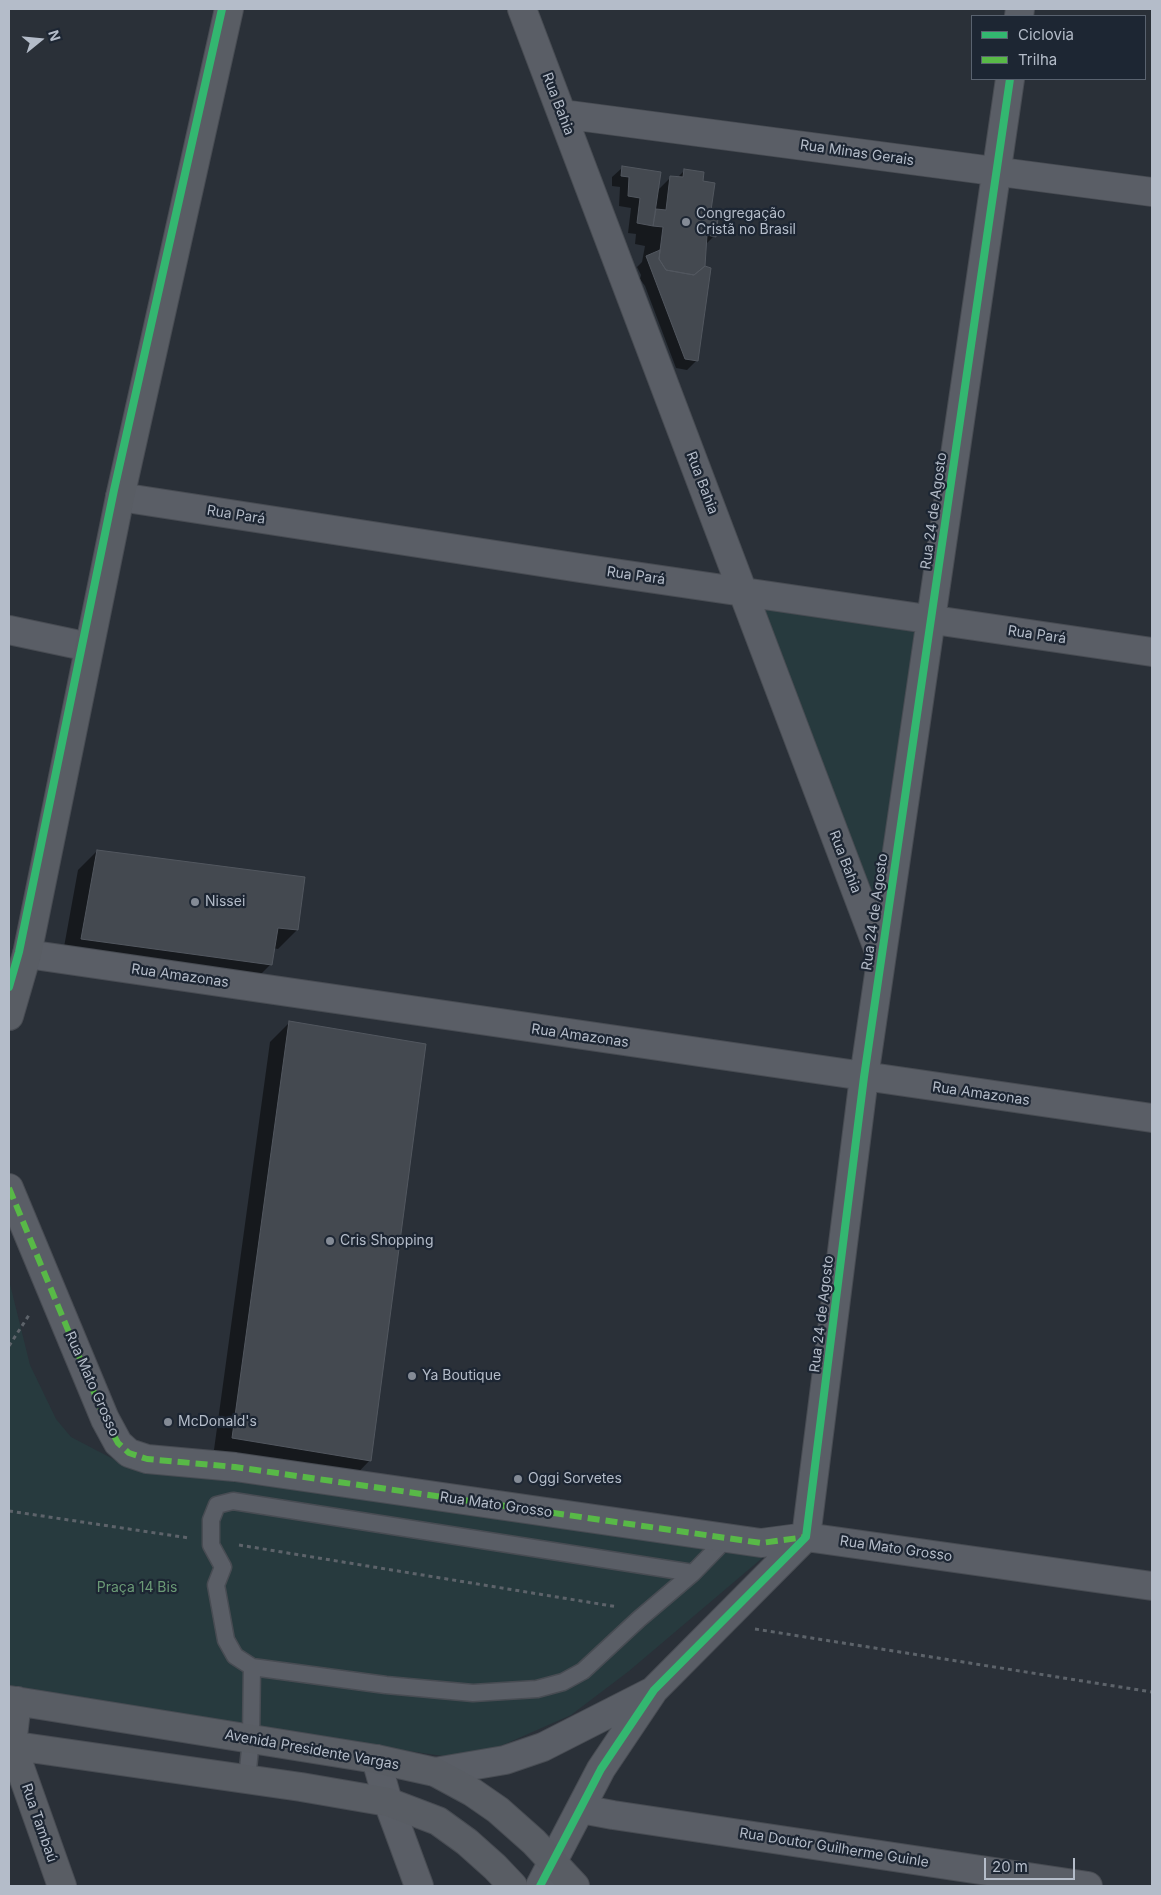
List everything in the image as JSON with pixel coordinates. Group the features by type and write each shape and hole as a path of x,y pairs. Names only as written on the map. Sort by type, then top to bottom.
{"street":[{"path":"9,1016 18,952 89,648 120,497 229,9"},
{"name":"Rua Bahia","path":"522,9 881,958"},
{"name":"Rua 24 de Agosto","path":"806,1536 864,1078 1010,80"},
{"name":"Rua Minas Gerais","path":"562,114 1152,192"},
{"name":"Rua Pará","path":"120,497 1152,652"},
{"path":"9,630 89,648"},
{"name":"Rua Amazonas","path":"18,952 864,1078 1152,1118"},
{"name":"Rua Mato Grosso","path":"9,1188 105,1419 118,1443 129,1453 147,1459 235,1467 761,1544 806,1536 1152,1586"},
{"path":"540,1886 601,1769 654,1690 806,1536"},
{"path":"435,1772 505,1760 543,1747 654,1690"},
{"name":"Avenida Presidente Vargas","path":"13,1700 376,1759 435,1772 472,1792 498,1810 534,1842 575,1886"},
{"name":"Rua Tambaú","path":"13,1700 10,1745 62,1886"},
{"path":"10,1745 247,1779 388,1802 438,1821 467,1842 513,1886"},
{"path":"376,1759 388,1802 419,1886"},
{"name":"Rua Doutor Guilherme Guinle","path":"581,1809 622,1817 1088,1886"}],"lane":[{"path":"693,1574 233,1501 217,1504 211,1520 211,1545 223,1567 216,1585 226,1640 235,1656 252,1667 386,1685 473,1693 537,1689 563,1682 583,1671 639,1619 693,1574 726,1538"},
{"path":"247,1779 251,1739 252,1667"}],"path":[{"path":"9,1511 194,1538"},
{"path":"233,1544 622,1608"},
{"path":"748,1628 1152,1692"}],"green space":[{"path":"743,591 931,619 881,958"},
{"name":"Praça 14 Bis","path":"9,1280 30,1365 56,1419 71,1437 115,1460 767,1554 629,1671 571,1715 496,1748 450,1757 9,1693"}],"building":[{"path":"622,166 661,172 653,226 637,223 640,198 628,196 629,177 621,176"},
{"name":"Congregação Cristã no Brasil","path":"684,169 704,172 703,181 715,183 710,217 718,218 716,237 707,235 705,266 694,275 666,270 659,259 663,227 653,226 656,209 666,210 670,176 683,177"},
{"path":"660,250 659,259 666,270 694,275 705,266 711,268 698,361 685,359 646,256"},
{"name":"Nissei","path":"97,850 305,877 298,930 278,928 272,965 81,939"},
{"name":"Cris Shopping","path":"289,1021 426,1044 371,1461 232,1438"}],"marked path":[{"path":"9,1188 105,1419 118,1443 129,1453 147,1459 235,1467 761,1543 806,1537"}],"cycle path":[{"path":"9,987 19,952 114,490 222,9"},
{"path":"540,1886 601,1769 654,1690 806,1537 864,1077 1010,80"}],"place":[{"name":"Congregação Cristã no Brasil","path":"686,222"},
{"name":"Nissei","path":"195,902"},
{"name":"Cris Shopping","path":"330,1241"},
{"name":"Ya Boutique","path":"412,1376"},
{"name":"McDonald's","path":"168,1422"},
{"name":"Oggi Sorvetes","path":"518,1479"}]}
